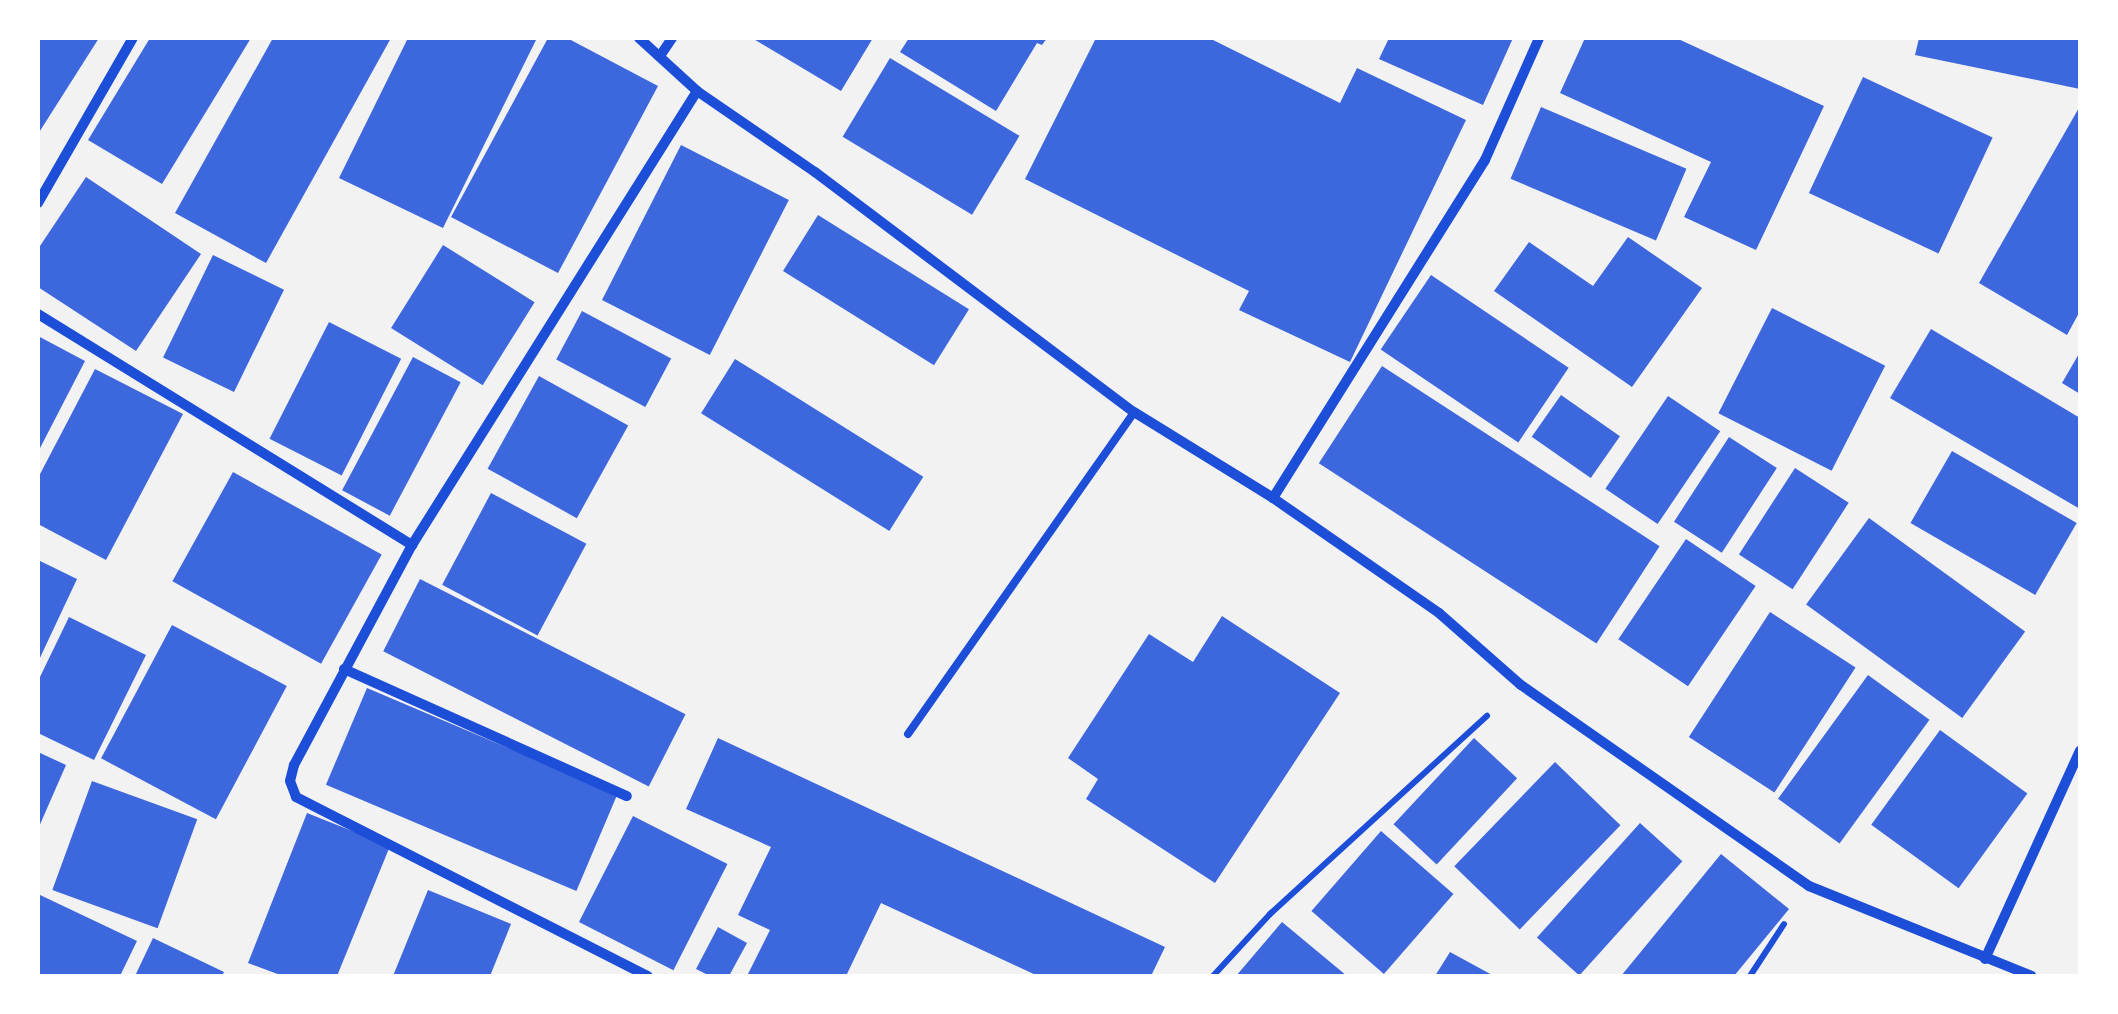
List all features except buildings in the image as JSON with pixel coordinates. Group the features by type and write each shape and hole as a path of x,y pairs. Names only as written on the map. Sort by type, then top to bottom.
{"street":[{"path":"38,203 133,38"},
{"path":"639,38 697,91 815,172 1134,412 1274,498 1439,613 1521,684 1809,886 2032,976"},
{"path":"660,56 672,38"},
{"path":"1274,498 1485,160 1539,38"},
{"path":"648,976 296,796 290,782 294,766 412,545 697,91"},
{"path":"38,314 412,545"},
{"path":"344,669 627,796"},
{"path":"1985,959 2080,752"}],"lane":[{"path":"908,734 1134,412"}],"path":[{"path":"1213,976 1270,914 1521,684"},
{"path":"1750,976 1809,886"}]}
